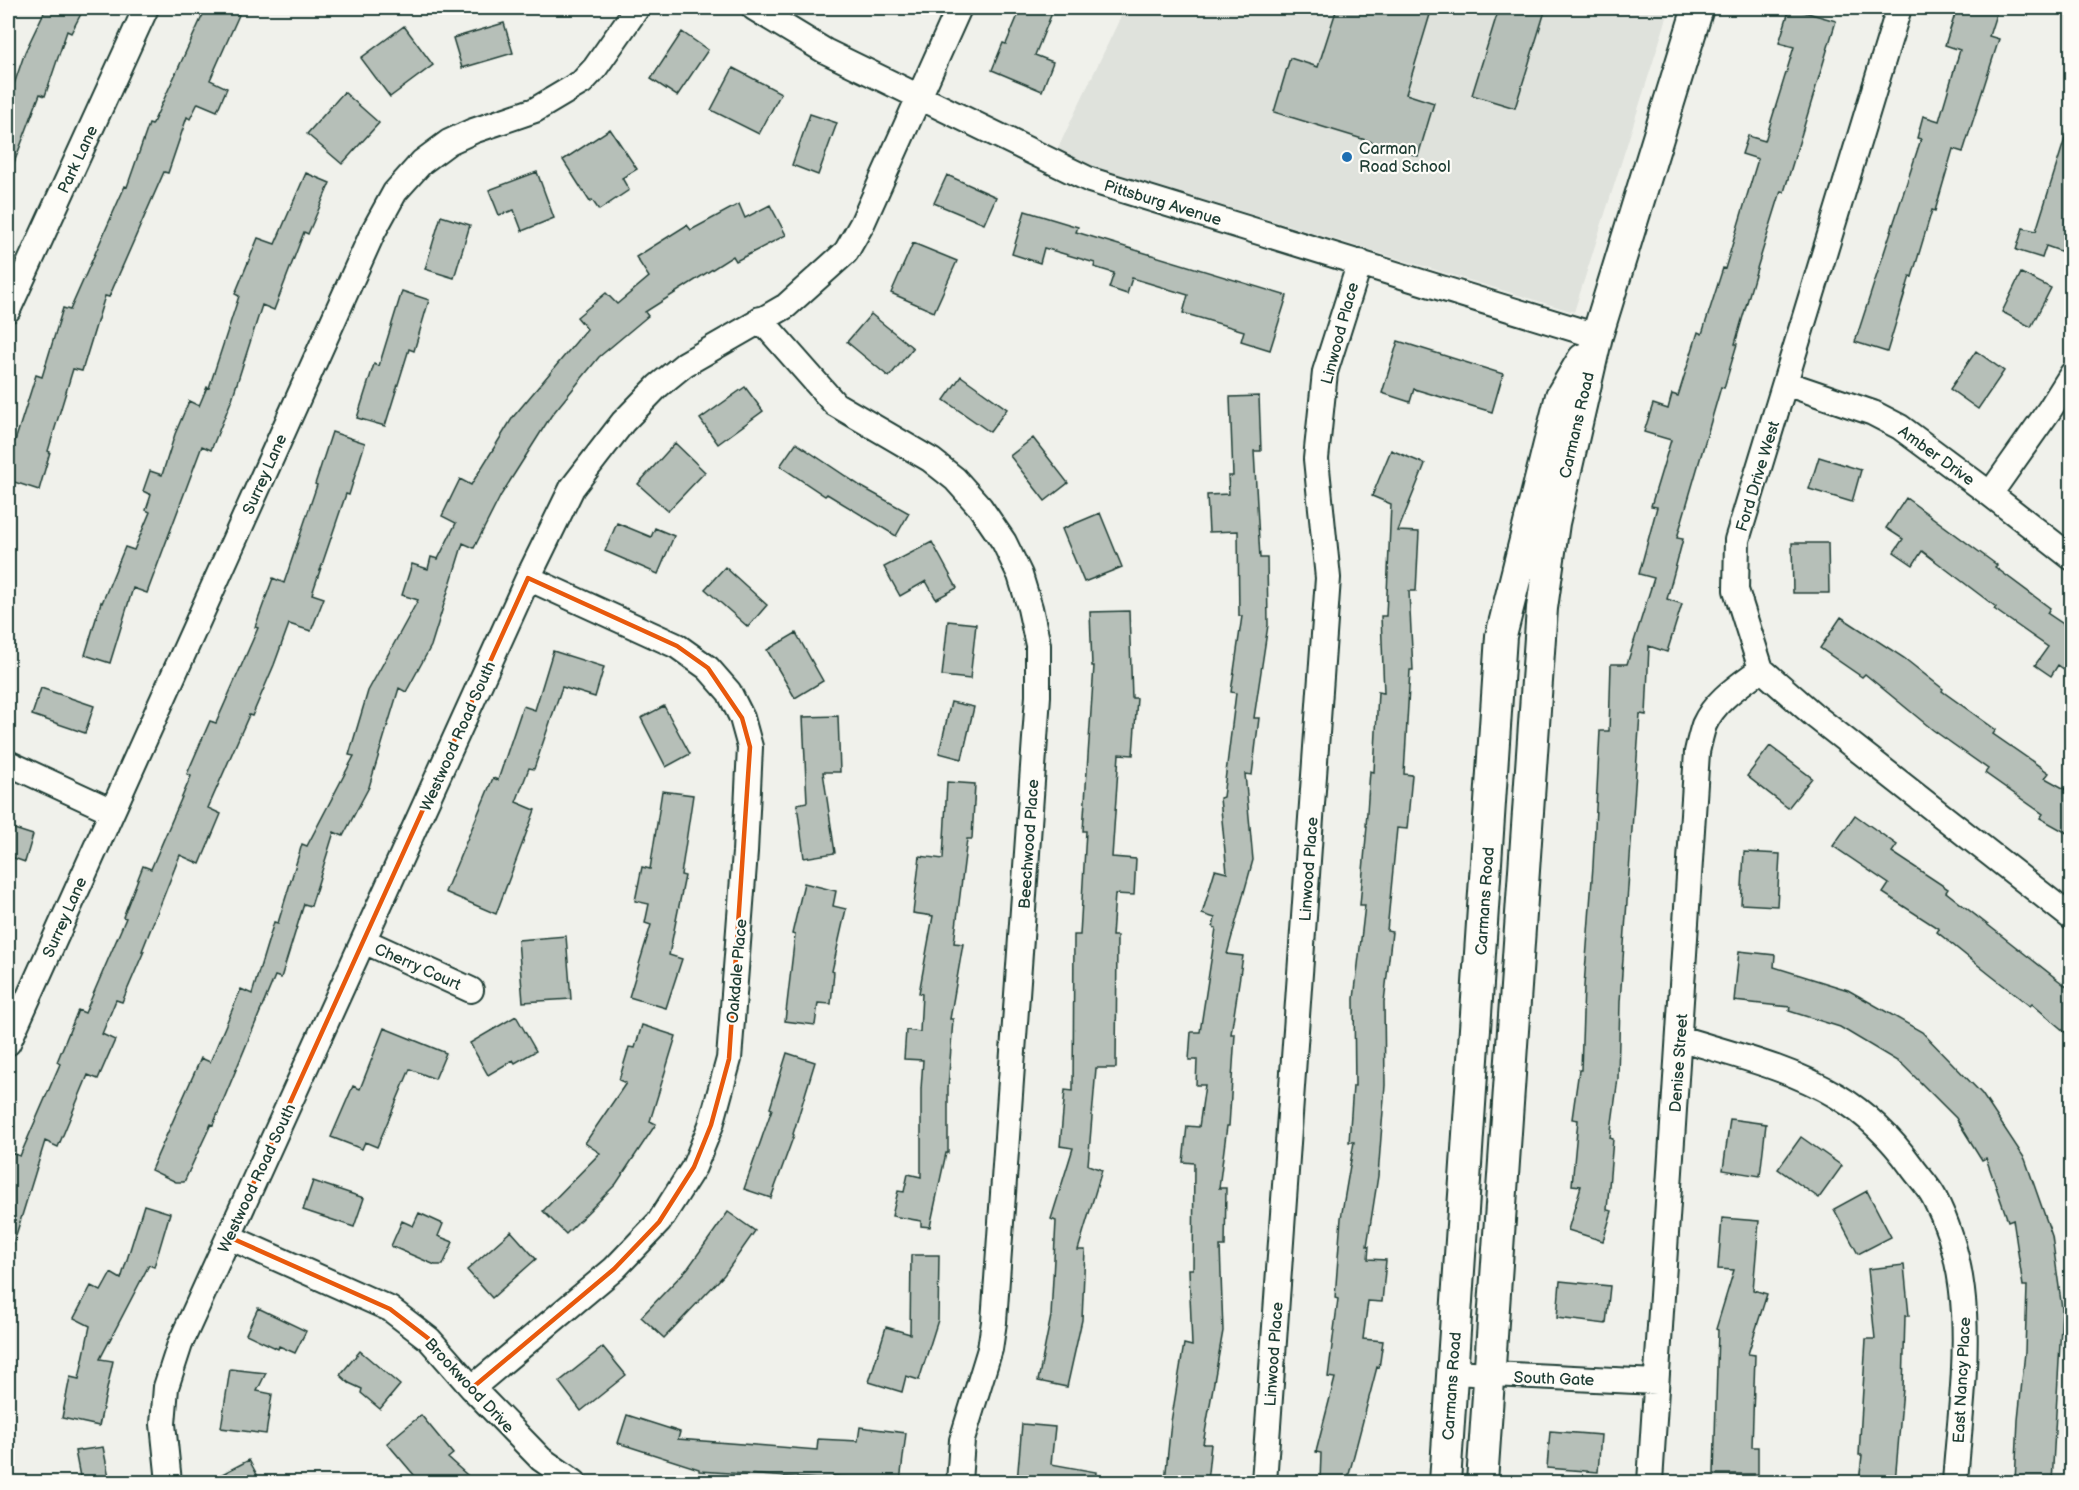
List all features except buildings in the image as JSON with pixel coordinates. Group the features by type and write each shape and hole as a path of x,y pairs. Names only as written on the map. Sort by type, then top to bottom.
{"street":[{"name":"Park Lane","path":"8,310 146,8"},
{"name":"Surrey Lane","path":"8,1043 373,232 395,192 422,162 449,142 473,131 535,110 582,82 596,68 637,8"},
{"name":"Pittsburg Avenue","path":"754,8 825,51 1090,180 1597,336"},
{"name":"Westwood Road South","path":"169,1482 163,1424 166,1387 180,1344 528,578 572,488 623,422 658,386 685,364 786,306 846,252 862,224 959,8"},
{"name":"Carmans Road","path":"1482,1482 1542,608 1554,523 1597,336 1698,8"},
{"name":"Ford Drive West","path":"1761,669 1736,590 1737,540 1899,8"},
{"name":"Linwood Place","path":"1264,1482 1328,578 1316,459 1325,372 1360,262"},
{"name":"Beechwood Place","path":"760,319 835,404 932,460 955,479 980,507 1004,542 1020,575 1038,645 1038,707 994,1322 990,1349 962,1440 959,1482"},
{"name":"Carmans Road","path":"1445,1482 1501,636 1561,396 1597,336"},
{"path":"1990,494 2072,374"},
{"name":"Amber Drive","path":"1785,383 1873,413 1900,428 2072,558"},
{"name":"Oakdale Place","path":"472,1388 614,1269 659,1222 694,1167 711,1125 729,1059 745,852 750,747 742,718 729,692 708,668 677,646 528,578"},
{"path":"1761,669 1815,716 2072,918"},
{"name":"Denise Street","path":"1650,1482 1697,752 1704,726 1712,710 1733,690 1761,669"},
{"path":"8,763 112,811"},
{"name":"Cherry Court","path":"364,941 471,990"},
{"name":"East Nancy Place","path":"1680,1038 1795,1075 1837,1095 1863,1114 1896,1146 1933,1195 1947,1228 1961,1272 1966,1324 1955,1482"},
{"name":"Brookwood Drive","path":"229,1237 390,1309 429,1339 472,1388 541,1459 574,1482"},
{"name":"South Gate","path":"1452,1372 1656,1382"}],"highlighted area":[{"path":"528,578 677,646 708,668 742,718 750,747 729,1059 711,1125 694,1167 659,1222 614,1269 472,1388 429,1339 390,1309 229,1237"}],"shaded area":[{"name":"Carman Road School","path":"1125,8 1670,8 1574,312 1085,164 1057,150"}],"place":[{"name":"Carman Road School","path":"1347,157"}]}
